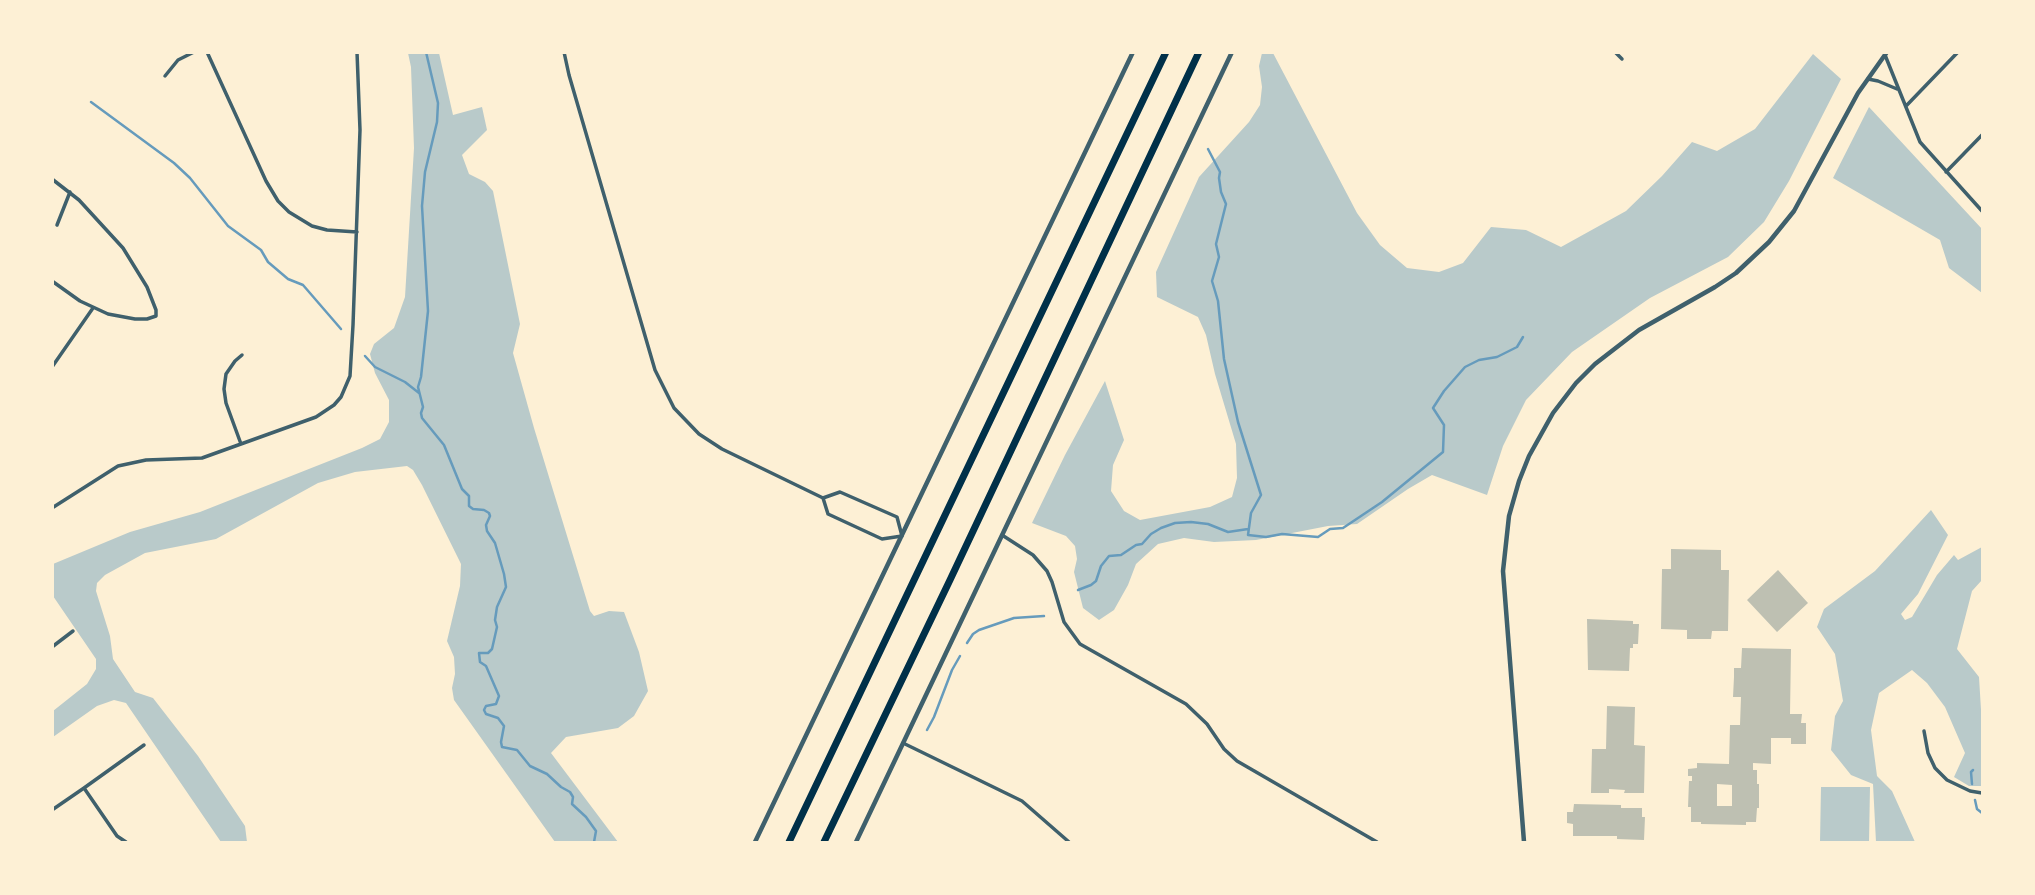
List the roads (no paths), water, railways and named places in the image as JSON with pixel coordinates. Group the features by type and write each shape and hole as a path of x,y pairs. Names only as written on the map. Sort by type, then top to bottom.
{"highway":[{"path":"789,842 1166,52"},
{"path":"824,842 1199,52"}],"street":[{"path":"165,76 178,60 194,52"},
{"path":"207,52 278,201 289,212 312,226 357,232"},
{"path":"52,508 118,467 146,460 202,457 316,417 341,397 350,376 357,232 360,130 357,52"},
{"path":"564,52 655,370 670,403 685,422 706,440 823,498 840,492 897,517 902,536"},
{"path":"755,842 1133,52"},
{"path":"856,842 1232,52"},
{"path":"1615,52 1622,59"},
{"path":"1907,105 1958,52"},
{"path":"1524,842 1503,571 1510,516 1529,456 1553,413 1595,364 1639,330 1736,273 1769,242 1794,211 1854,99 1886,54"},
{"path":"1886,54 1917,136 1945,172 1983,211"},
{"path":"1868,79 1899,90"},
{"path":"1945,172 1983,135"},
{"path":"52,179 70,192 123,248 147,287 156,316 135,319 108,314 93,308 52,281"},
{"path":"57,225 70,192"},
{"path":"52,367 93,308"},
{"path":"240,444 224,389 226,374 234,361 243,355"},
{"path":"823,498 828,514 882,539 902,536"},
{"path":"1002,535 1034,555 1047,570 1063,622 1080,644 1186,704 1207,723 1224,749 1237,761 1377,842"},
{"path":"52,647 73,631"},
{"path":"1924,731 1928,752 1935,768 1947,780 1969,791 1983,793"},
{"path":"903,743 1022,801 1069,842"},
{"path":"52,810 144,745"},
{"path":"83,788 117,836 126,842"}],"waterway":[{"path":"426,52 438,103 437,122 425,172 422,206 428,311 418,387 423,407 422,418 444,445 462,489 469,496 469,506 489,513 487,531 495,543 504,574 506,587 497,607 497,627 492,649 488,653 479,653 480,662 486,666 499,696 496,704 486,706 484,710 486,714 498,718 504,726 502,747 517,750 530,766 547,774 570,792 573,797 572,804 596,831 594,842"},
{"path":"91,102 174,163 190,178 228,226 261,250 268,262 288,279 303,285 341,329"},
{"path":"1208,149 1220,172 1221,192 1226,204 1216,244 1219,257 1212,281 1218,301 1224,359 1238,422 1261,495 1251,513 1248,535 1318,537 1330,529 1343,528 1382,502 1443,452 1444,425 1433,408 1444,391 1465,367 1479,360 1497,357 1517,347 1523,337"},
{"path":"365,356 375,367 405,382 419,393"},
{"path":"1078,590 1096,581 1101,566 1109,556 1121,555 1142,544 1161,528 1175,523 1191,522 1208,524 1228,532 1248,529"},
{"path":"967,643 979,630 1014,618 1044,616"},
{"path":"927,730 960,656"},
{"path":"1972,784 1973,770"},
{"path":"1975,800 1977,809 1982,813"}]}
